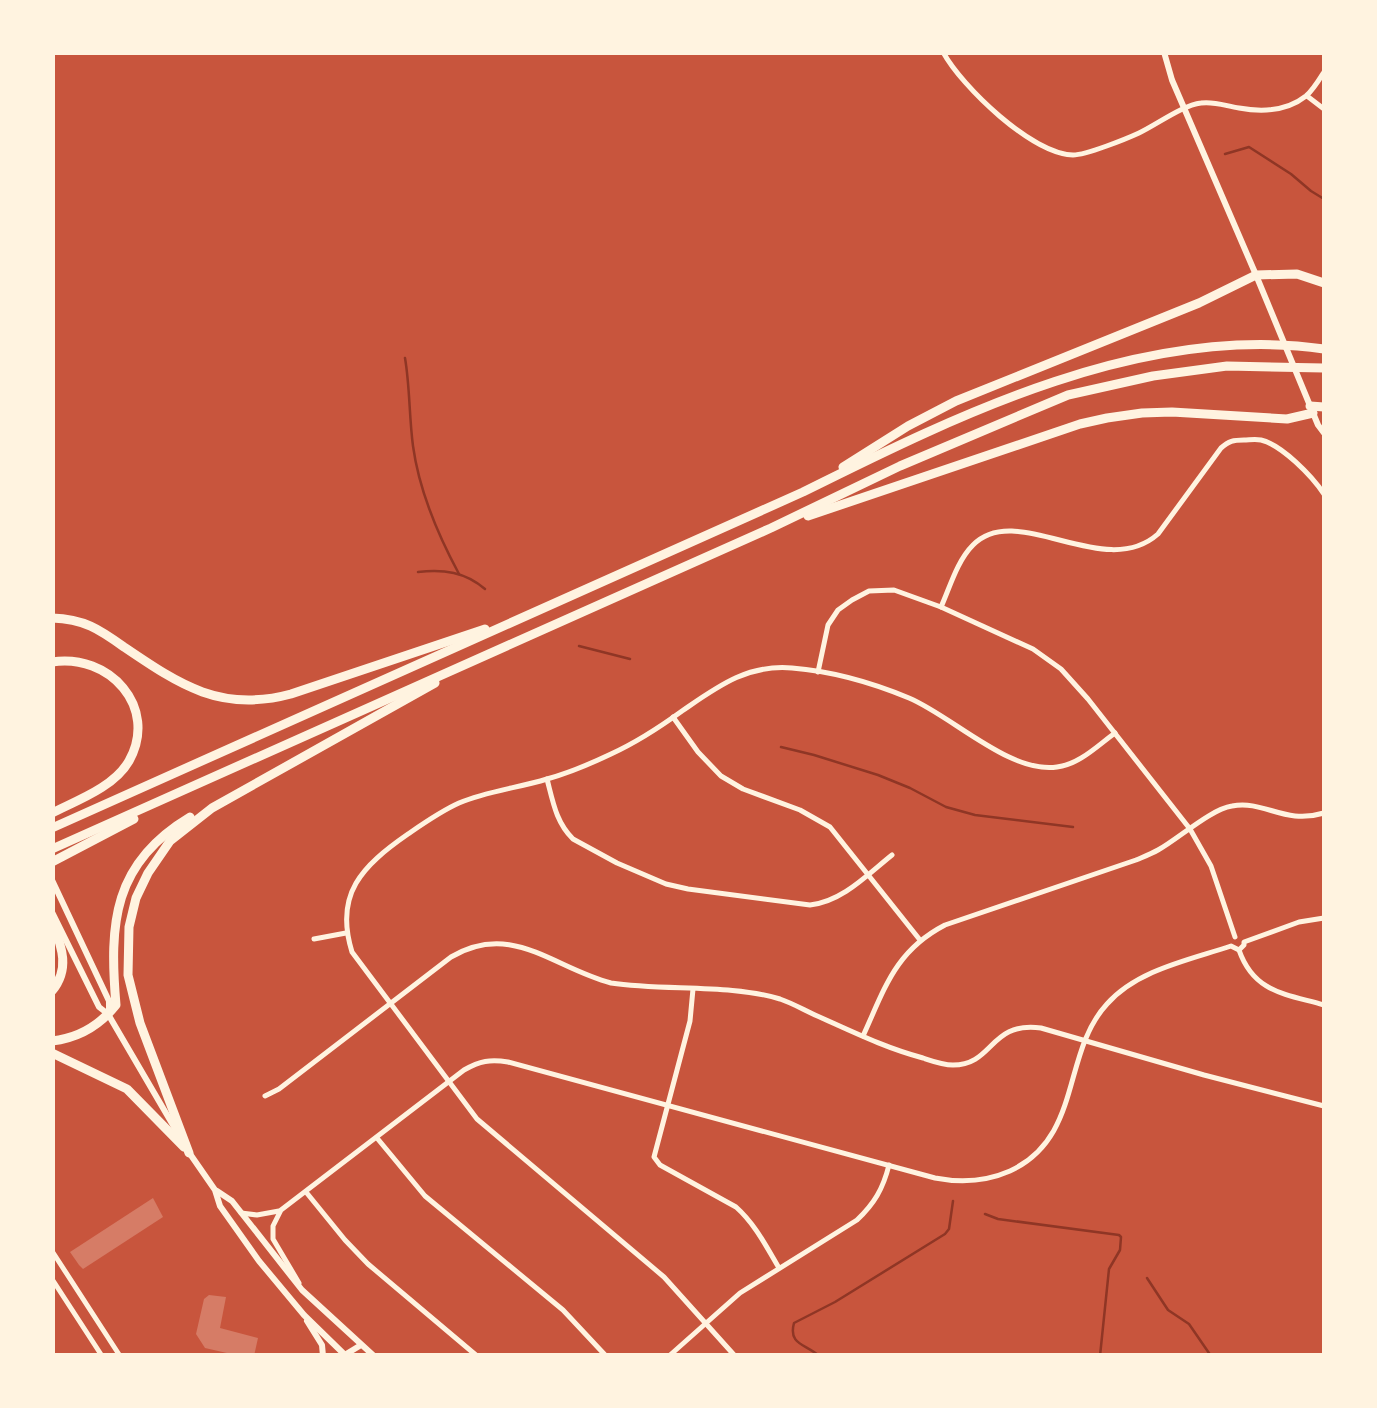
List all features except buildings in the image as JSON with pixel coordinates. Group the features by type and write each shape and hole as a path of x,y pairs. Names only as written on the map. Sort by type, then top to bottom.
{"highway":[{"path":"803,492 908,426 956,401 1199,304 1256,274 1297,274 1324,282"},
{"path":"52,828 889,450 1064,377 1148,357 1259,346 1319,348"},
{"path":"52,849 772,528 900,466 1068,395 1153,376 1227,366 1323,368"},
{"path":"772,528 1107,418 1172,412 1286,419 1324,407"},
{"path":"52,618 72,619 95,628 192,690 243,701 291,694 521,618"},
{"path":"52,662 86,662 107,672 132,702 137,727 134,750 123,770 52,813"},
{"path":"52,1041 91,1028 116,1005 114,924 136,866 153,845 174,827 395,708 465,664"},
{"path":"52,862 201,782"},
{"path":"189,1153 135,1008 128,975 128,942 136,898 154,862 179,832 228,799"},
{"path":"52,920 64,954 60,982 52,991"},
{"path":"52,1053 126,1089 189,1153"}],"main road":[{"path":"1164,52 1172,80 1324,433"},
{"path":"52,880 109,1000 108,1014"},
{"path":"52,912 99,1007 108,1014 189,1153 302,1290 374,1356"},
{"path":"216,1190 220,1206 318,1336 323,1356"},
{"path":"304,1316 345,1355 361,1345"},
{"path":"357,1356 361,1345"}],"street":[{"path":"942,52 974,93 1033,142 1052,151 1076,155 1136,134 1198,103 1264,111 1286,108 1306,96 1324,72"},
{"path":"1306,96 1324,110"},
{"path":"941,608 964,554 990,534 1013,531 1111,550 1136,549 1148,543 1221,448 1233,440 1261,440 1273,446 1315,481 1324,494"},
{"path":"818,672 828,625 838,610 869,592 894,590 1033,649 1062,669 1190,829 1211,866 1235,937"},
{"path":"735,1356 664,1277 490,1132 449,1082 352,952 346,933 348,899 356,882 366,867 399,840 459,803 547,779 614,753 728,680 764,667 818,672 880,687 912,700 1014,760 1033,767 1059,767 1078,761 1115,733"},
{"path":"674,717 720,776 830,827 920,940"},
{"path":"547,779 558,818 574,839 634,870 688,889 823,904 892,855"},
{"path":"863,1036 903,957 920,940 945,925 1136,860 1224,807 1250,805 1290,817 1324,813"},
{"path":"1239,950 1244,942 1299,922 1324,918"},
{"path":"314,939 346,933"},
{"path":"1235,937 1244,942"},
{"path":"1230,946 1235,937"},
{"path":"265,1096 465,949 500,942 532,950 611,983 752,993 780,999 898,1052 952,1065 980,1057 1000,1036 1024,1026 1324,1106"},
{"path":"1230,946 1239,950"},
{"path":"241,1213 282,1210 449,1082 479,1062 490,1060 946,1180 991,1178 1027,1161 1048,1140 1063,1115 1085,1042 1100,1012 1127,986 1230,946"},
{"path":"1239,950 1248,971 1264,987 1324,1004"},
{"path":"693,990 690,1021 654,1157 660,1165 736,1207 753,1226 778,1268"},
{"path":"377,1138 425,1196 563,1310 606,1356"},
{"path":"669,1356 740,1292 857,1220 880,1193 889,1165"},
{"path":"306,1192 368,1264 477,1356"},
{"path":"282,1210 273,1226 273,1239 302,1290"},
{"path":"52,1251 120,1356"},
{"path":"52,1279 102,1356"}],"waterway":[{"path":"1225,154 1249,147 1324,199"},
{"path":"405,358 420,479 459,574"},
{"path":"418,572 454,573 485,589"},
{"path":"579,646 630,659"},
{"path":"781,747 878,775 946,807 975,815 1073,827"},
{"path":"819,1356 796,1340 794,1323 945,1234 953,1201"},
{"path":"985,1214 1121,1237 1120,1250 1109,1269 1100,1356"},
{"path":"1147,1278 1168,1310 1189,1324 1211,1356"}]}
